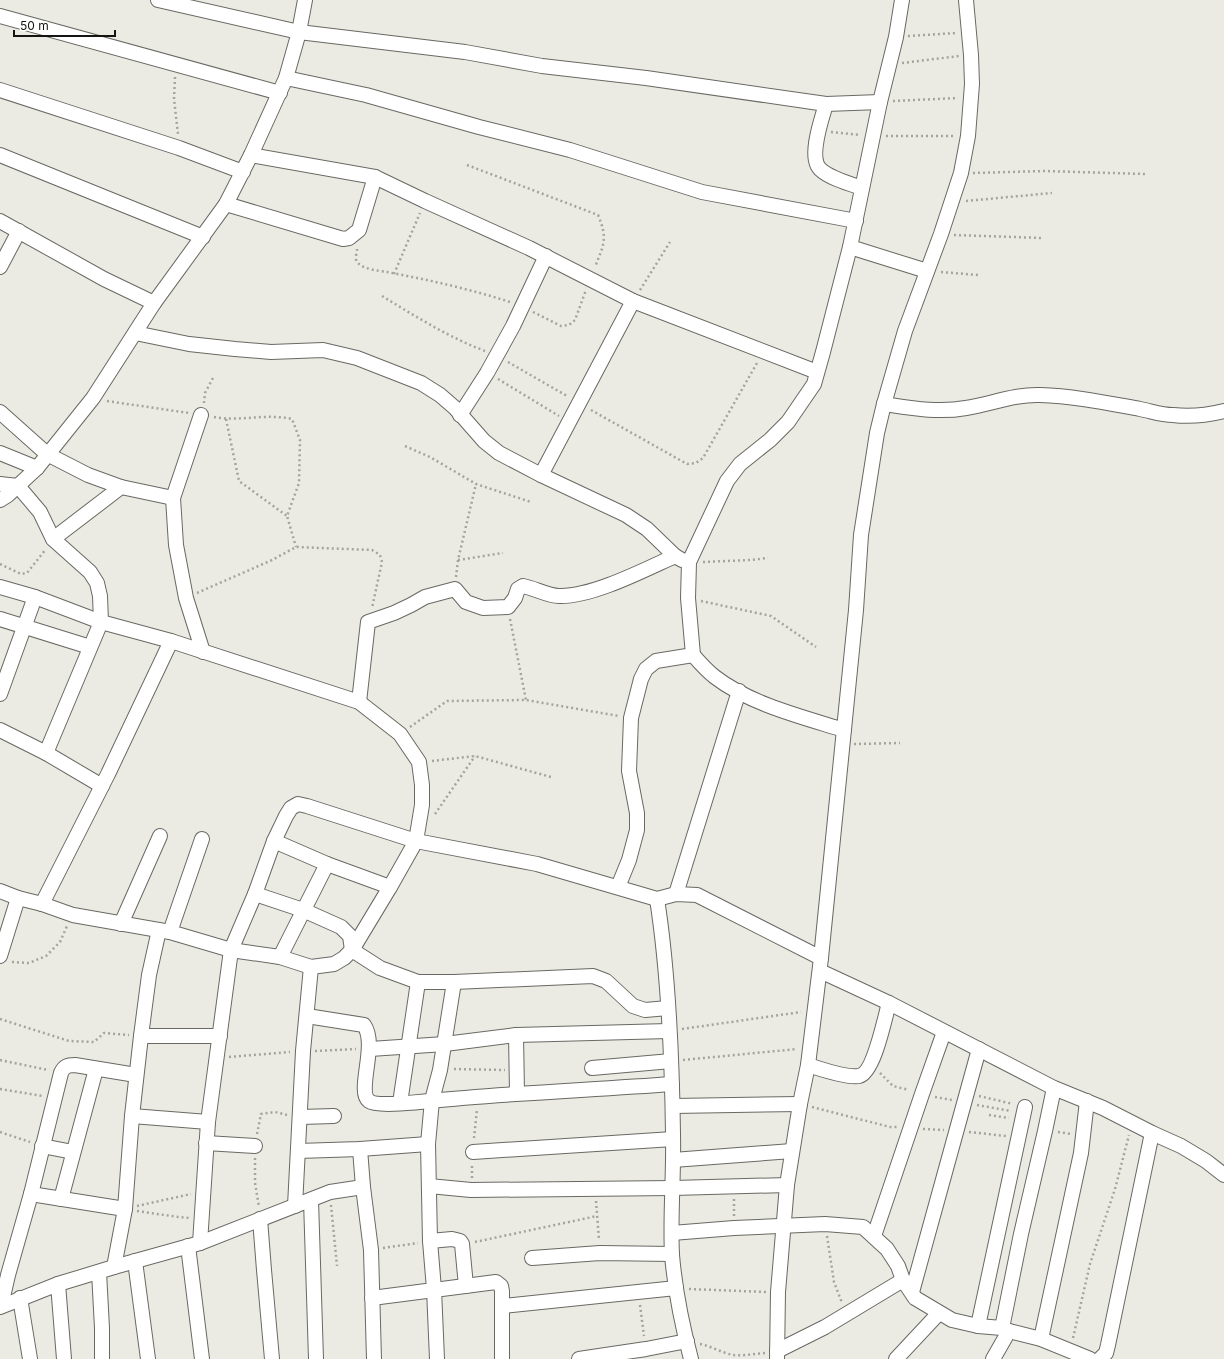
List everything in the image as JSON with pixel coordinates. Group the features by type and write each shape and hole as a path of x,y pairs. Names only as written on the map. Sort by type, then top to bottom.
{"street":[{"path":"158,0 299,32 465,52 542,66 646,78 826,104 880,102"},
{"path":"0,500 8,495 36,468 93,398 154,303 226,204 243,172 286,78 299,32 303,0"},
{"path":"843,737 739,692 715,677 693,655 688,598 688,562 727,481 740,464 770,440 788,422 814,384 856,221 880,102 896,37 902,0"},
{"path":"777,1355 778,1292 787,1185 800,1104 808,1066 820,964 856,610 861,535 877,433 884,404 905,332 952,203 961,173 968,136 972,98 971,55 966,0"},
{"path":"0,16 280,93"},
{"path":"286,78 366,95 479,127 570,150 702,192 856,221"},
{"path":"0,90 179,148 243,172"},
{"path":"826,104 818,130 814,157 819,169 829,175 862,188"},
{"path":"0,155 203,237"},
{"path":"251,155 375,177 425,202 546,256 633,300 817,372"},
{"path":"226,204 343,238 349,238 359,230 375,177"},
{"path":"0,221 104,278 154,303"},
{"path":"0,267 19,231"},
{"path":"850,247 927,271"},
{"path":"460,415 487,373 546,256"},
{"path":"541,475 633,300"},
{"path":"135,333 189,344 235,349 271,352 323,350 357,358 421,383 440,395 484,441 499,453 541,475 626,514 647,529 675,556 688,562"},
{"path":"884,404 934,411 948,411 1012,397 1038,394 1106,403 1174,416 1224,411"},
{"path":"0,412 47,454 88,475 121,487 173,498"},
{"path":"202,415 173,498 176,546 186,598 203,652"},
{"path":"0,453 36,468"},
{"path":"0,484 18,486 40,512 53,539 90,572 97,583 100,596 101,622 46,753"},
{"path":"53,539 121,487"},
{"path":"359,702 368,622 394,613 425,597 455,589 466,602 483,608 508,607 515,598 518,589 523,586 532,587 557,596 572,595 597,588 638,573 675,556"},
{"path":"0,587 35,597 101,622 171,641 359,702 400,734 419,762 422,784 422,805 416,841 352,950 344,958 334,964 311,967 280,957 231,950 165,932 73,915 0,891"},
{"path":"0,694 35,597"},
{"path":"0,619 90,647"},
{"path":"42,904 102,786 171,641"},
{"path":"618,887 637,830 637,814 630,771 631,718 641,680 646,669 656,662 693,655"},
{"path":"676,894 739,692"},
{"path":"0,730 46,753 102,786"},
{"path":"202,1359 194,1244 204,1192 208,1122 231,950 255,894 274,841 291,808 298,804 416,841 537,864 657,898 676,894 696,895 889,1003 944,1032 1054,1088 1103,1108 1185,1148 1224,1175"},
{"path":"120,924 132,902 160,836"},
{"path":"114,1266 125,1209 136,1075 149,975 202,839"},
{"path":"274,841 327,864 390,887"},
{"path":"280,957 327,864"},
{"path":"255,894 304,910 341,926 350,936 352,950 380,968 418,982 454,982 593,976 606,981 632,1006 645,1010 668,1008"},
{"path":"4,959 18,898"},
{"path":"657,898 668,1008 673,1106 672,1254 676,1288 691,1359"},
{"path":"295,1206 302,1051 311,967"},
{"path":"400,1103 418,982"},
{"path":"437,1359 430,1241 428,1144 432,1100 445,1044 454,982"},
{"path":"808,1066 848,1076 859,1076 865,1073 871,1064 889,1003"},
{"path":"306,1016 364,1025 368,1030 370,1049 364,1088 365,1096 374,1104 672,1084"},
{"path":"370,1049 445,1044 516,1035 669,1031"},
{"path":"874,1236 944,1032"},
{"path":"516,1035 517,1094"},
{"path":"141,1036 220,1036"},
{"path":"912,1292 979,1049"},
{"path":"592,1068 670,1061"},
{"path":"0,1306 31,1194 61,1073 64,1068 69,1065 136,1075"},
{"path":"61,1199 96,1069"},
{"path":"993,1359 1005,1330 1021,1234 1054,1088"},
{"path":"1040,1339 1077,1171 1087,1101"},
{"path":"673,1106 800,1104"},
{"path":"978,1326 1023,1114"},
{"path":"132,1116 208,1122"},
{"path":"300,1117 334,1116"},
{"path":"1100,1359 1106,1353 1108,1345 1152,1133"},
{"path":"473,1152 673,1139"},
{"path":"206,1143 255,1146"},
{"path":"298,1151 360,1149 428,1144"},
{"path":"42,1146 73,1152"},
{"path":"360,1149 371,1250 374,1359"},
{"path":"673,1160 792,1151"},
{"path":"429,1186 471,1190 787,1185"},
{"path":"0,1306 58,1284 114,1266 194,1244 330,1192 363,1187"},
{"path":"31,1194 125,1209"},
{"path":"311,1200 316,1359"},
{"path":"260,1219 272,1359"},
{"path":"672,1234 784,1225 825,1224 864,1227 888,1249 898,1266 903,1280 916,1298 939,1313 952,1320 1005,1330 1040,1339 1090,1359"},
{"path":"430,1241 457,1239 460,1241 462,1244 466,1286"},
{"path":"532,1258 600,1253 672,1254"},
{"path":"135,1261 148,1359"},
{"path":"99,1272 102,1359"},
{"path":"777,1355 903,1280"},
{"path":"372,1298 496,1282 501,1286 502,1291 502,1359"},
{"path":"58,1284 64,1359"},
{"path":"503,1306 676,1288"},
{"path":"20,1298 30,1359"},
{"path":"896,1359 939,1313"},
{"path":"579,1359 687,1341"}],"path":[{"path":"896,37 969,32"},
{"path":"890,64 971,55"},
{"path":"175,65 174,99 179,148"},
{"path":"880,102 972,98"},
{"path":"818,130 874,136 968,136"},
{"path":"359,230 356,260 358,264 371,269 481,292 522,306 561,326 569,325 575,320 590,278 604,246 604,229 598,215 467,165"},
{"path":"961,173 1045,171 1145,174"},
{"path":"952,203 1052,193"},
{"path":"394,274 425,202"},
{"path":"941,234 1042,238"},
{"path":"633,300 670,242"},
{"path":"927,271 978,275"},
{"path":"382,296 452,337 496,355 687,464 696,463 703,458 764,351"},
{"path":"487,373 569,422"},
{"path":"93,398 202,415 205,393 214,376"},
{"path":"287,516 239,481 226,419 278,416 292,418 300,440 299,483 287,516 296,547"},
{"path":"405,446 430,457 476,484 531,502"},
{"path":"476,484 458,560 503,553"},
{"path":"0,564 21,574 27,573 53,539"},
{"path":"186,598 272,560 296,547 372,550 380,555 382,562 368,622"},
{"path":"688,562 768,558"},
{"path":"688,598 771,616 816,647"},
{"path":"508,607 526,700"},
{"path":"400,734 447,701 526,700 631,718"},
{"path":"843,737 900,743"},
{"path":"419,762 475,756 551,777"},
{"path":"434,815 475,756"},
{"path":"4,959 29,964 46,956 60,942"},
{"path":"669,1031 814,1011"},
{"path":"0,1019 69,1041 94,1042 104,1033 141,1036"},
{"path":"670,1061 810,1048"},
{"path":"217,1058 302,1051 370,1049"},
{"path":"0,1060 61,1073"},
{"path":"871,1064 893,1086 922,1094 965,1097 1023,1114"},
{"path":"440,1070 517,1070"},
{"path":"0,1089 55,1098"},
{"path":"471,1190 478,1097"},
{"path":"965,1097 1023,1114"},
{"path":"260,1219 255,1183 255,1146 261,1114 275,1112 300,1117"},
{"path":"989,1115 1023,1114"},
{"path":"1070,1352 1090,1264 1116,1189 1132,1123"},
{"path":"1045,1131 1082,1135"},
{"path":"0,1132 42,1146"},
{"path":"734,1187 734,1228"},
{"path":"125,1209 204,1192"},
{"path":"330,1192 337,1266"},
{"path":"125,1209 178,1217 200,1218"},
{"path":"462,1244 597,1216 600,1253"},
{"path":"825,1224 834,1282 846,1315"},
{"path":"371,1250 430,1241"},
{"path":"676,1288 778,1292"},
{"path":"638,1293 646,1349"},
{"path":"687,1341 710,1346 731,1354 742,1356 777,1355"}]}
